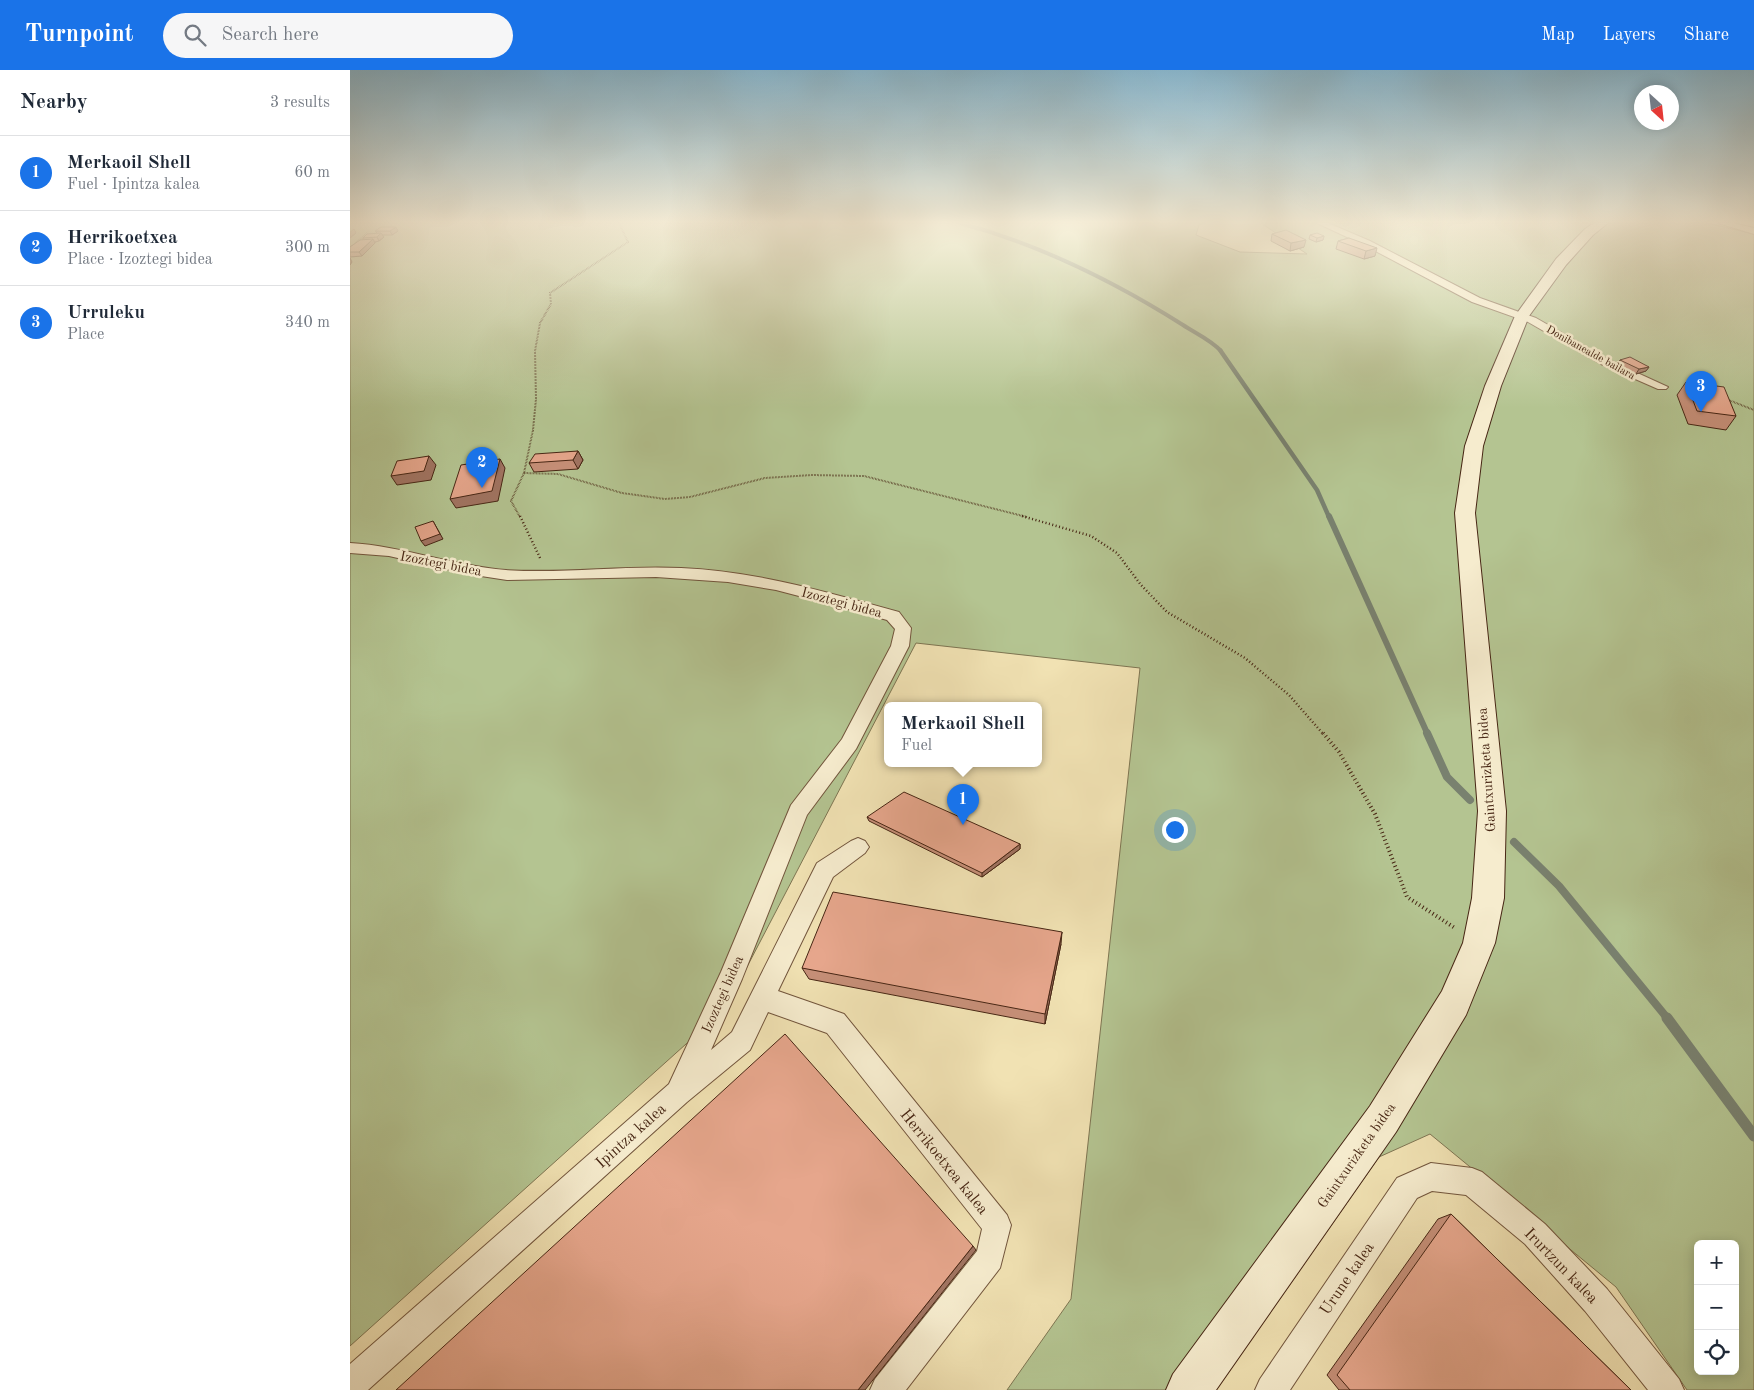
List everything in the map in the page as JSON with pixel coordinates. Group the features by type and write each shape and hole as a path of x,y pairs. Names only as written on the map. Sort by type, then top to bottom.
{"main road":[{"name":"Gaintxurizketa bidea","path":"1188,1390 1383,1119 1454,1003 1479,943 1488,898 1492,811 1465,513 1474,446 1496,378 1522,316 1545,285"}],"street":[{"name":"Donibanealde bailara","path":"1447,285 1476,300 1542,325 1629,374 1662,388"},
{"name":"Izoztegi bidea","path":"350,548 398,554 465,570 506,574 702,574 741,579 781,586 892,616 903,628 900,646 849,744 798,811 730,979 678,1093"},
{"name":"Ipintza kalea","path":"350,1385 678,1093 740,1041 825,870 858,847"},
{"name":"Herrikoetxea kalea","path":"762,998 835,1023 997,1226 990,1258 886,1390"},
{"name":"Urune kalea","path":"1271,1390 1407,1188 1431,1177"},
{"name":"Irurtzun kalea","path":"1431,1177 1472,1182 1535,1234 1596,1300 1668,1390"}],"path":[{"path":"548,575 531,536 511,501 524,473 533,430 538,375 535,352 540,323 550,304 550,293 563,285"},
{"path":"1724,398 1753,410"},
{"path":"524,473 558,474 622,493 665,499 690,497 765,478 812,474 864,476 1034,518 1091,536 1117,553 1141,586 1167,612 1245,658 1289,695 1339,752 1375,814 1407,897 1479,943"}],"green space":[{"path":"350,285 1754,285 1754,1390 1687,1390 1616,1287 1430,1134 1379,1157 1216,1390 1007,1390 1071,1299 1140,668 916,643 725,1009 350,1346"}],"building":[{"path":"1630,357 1649,367 1639,369 1620,360"},
{"path":"1686,382 1724,387 1736,416 1697,411"},
{"path":"578,451 573,460 529,463 535,454"},
{"path":"429,456 424,471 391,476 397,461"},
{"path":"500,459 492,491 450,499 461,465"},
{"path":"433,521 440,534 421,541 415,527"},
{"path":"904,792 1020,844 982,873 867,817"},
{"path":"833,892 1062,932 1045,1014 802,968"},
{"path":"785,1034 973,1246 858,1390 396,1390"},
{"path":"1451,1214 1631,1390 1350,1390 1337,1375"}],"waterway":[{"path":"1113,285 1213,343 1220,350"},
{"path":"1220,350 1317,490 1329,517"},
{"path":"1329,516 1428,735"},
{"path":"1427,733 1447,777 1470,800"},
{"path":"1514,842 1559,886 1668,1019"},
{"path":"1667,1018 1754,1136"}],"place":[{"name":"Urruleku","path":"1701,412"},
{"name":"Herrikoetxea","path":"482,488"},
{"name":"Merkaoil Shell","path":"963,825"}]}
